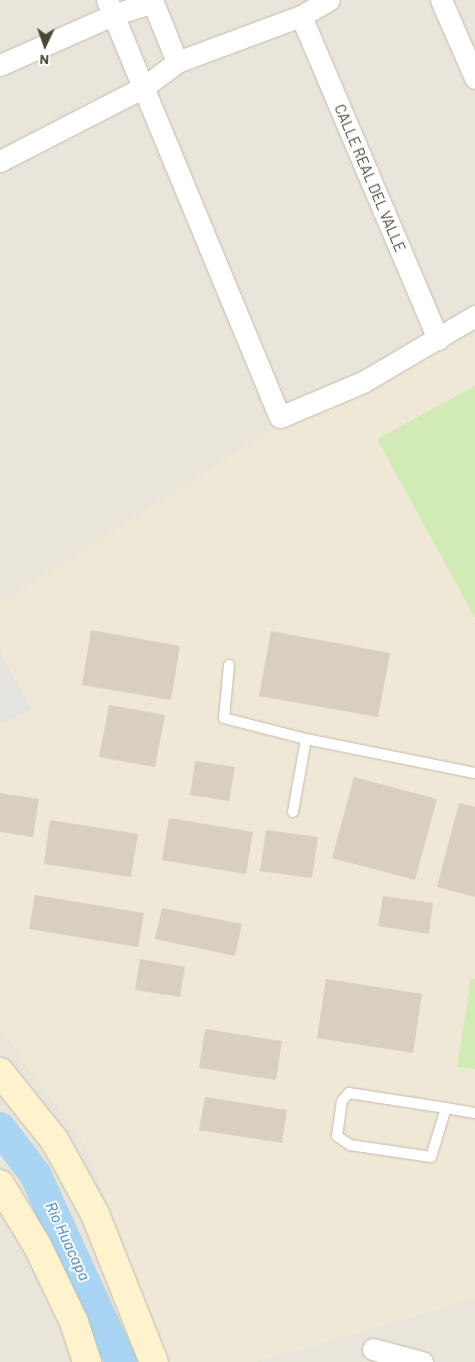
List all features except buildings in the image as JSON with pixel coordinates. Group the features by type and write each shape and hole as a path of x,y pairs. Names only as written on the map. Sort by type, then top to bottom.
{"main road":[{"path":"0,1072 55,1141 94,1214 154,1362"},
{"path":"0,1184 37,1245 74,1322 87,1362"}],"street":[{"path":"0,161 144,88 177,62 301,16 329,0"},
{"path":"441,0 472,64"},
{"path":"0,65 110,7 152,1 177,62"},
{"path":"110,7 280,417 363,382 438,340 475,316"},
{"name":"CALLE REAL DEL VALLE","path":"301,16 438,340"},
{"path":"373,1348 422,1362"}],"lane":[{"path":"229,665 224,718 306,739 475,773"},
{"path":"293,812 306,739"},
{"path":"446,1108 431,1157 350,1145 337,1136 342,1101 349,1093 475,1112"}],"shaded area":[{"path":"0,0 475,0 475,1362 0,1362"},
{"path":"475,332 475,1299 256,1362 171,1362 84,1145 0,1028 0,603 275,427"},
{"path":"0,652 32,710 0,724"}],"green space":[{"path":"475,386 475,618 377,439"},
{"path":"471,978 475,979 475,1069 457,1067"}],"waterway":[{"name":"Río Huacapa","path":"0,1128 35,1174 121,1362"}]}
